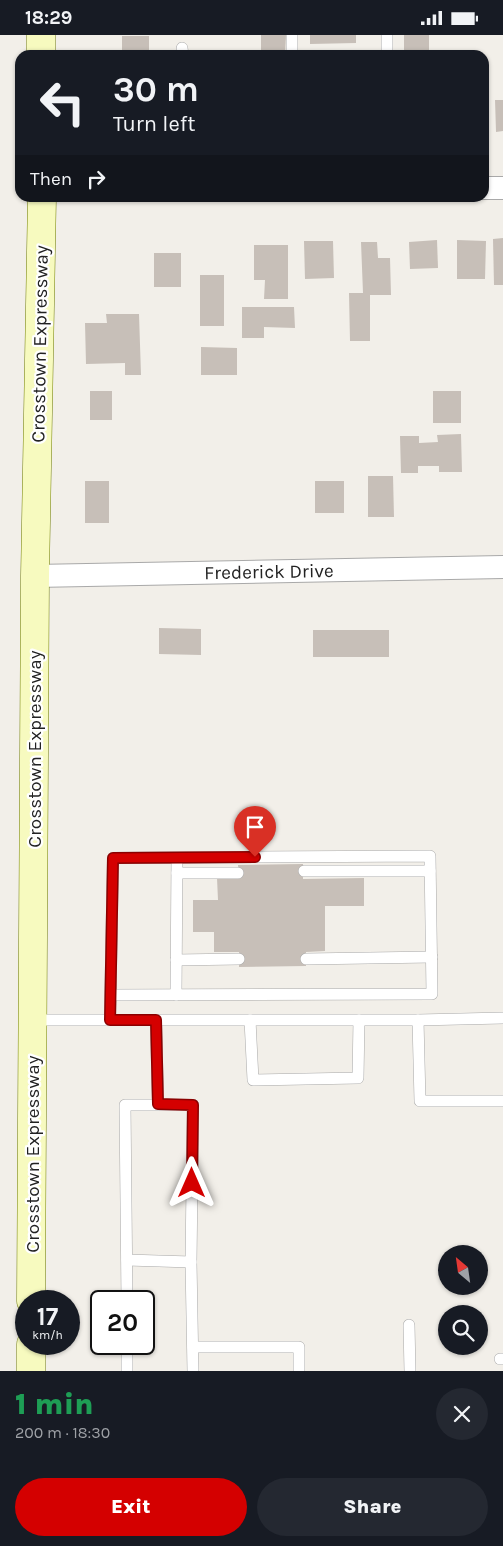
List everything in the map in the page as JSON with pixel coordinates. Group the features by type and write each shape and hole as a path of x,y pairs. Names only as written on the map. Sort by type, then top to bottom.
{"main road":[{"path":"41,35 41,50"},
{"name":"Crosstown Expressway","path":"31,1290 35,576 42,202"},
{"path":"31,1355 31,1371"}],"street":[{"path":"489,188 503,188"},
{"name":"Frederick Drive","path":"35,576 503,567"}],"lane":[{"path":"292,35 292,50"},
{"path":"387,35 387,50"},
{"path":"110,1020 113,858 430,856 432,994 111,995"},
{"path":"176,995 177,857"},
{"path":"304,871 430,871"},
{"path":"177,873 238,873"},
{"path":"306,959 432,957"},
{"path":"176,960 239,959"},
{"path":"32,1020 418,1020 503,1018"},
{"path":"156,1020 158,1104"},
{"path":"250,1020 253,1080 358,1078 359,1020"},
{"path":"418,1020 420,1101 503,1101"},
{"path":"127,1290 126,1105 193,1105 191,1262 193,1371"},
{"path":"127,1261 191,1262"},
{"path":"409,1325 410,1371"},
{"path":"193,1347 299,1347 299,1371"},
{"path":"127,1355 127,1371"}],"building":[{"path":"261,35 286,35 285,50 261,50"},
{"path":"310,35 356,35 356,43 310,44"},
{"path":"404,35 429,35 429,50 404,50"},
{"path":"122,36 149,36 149,50 122,50"},
{"path":"495,100 503,100 503,131 496,132"},
{"path":"503,238 503,285 494,285 493,239"},
{"path":"437,240 438,268 410,269 409,242"},
{"path":"457,240 486,241 485,279 457,279"},
{"path":"304,241 333,241 334,278 305,279"},
{"path":"361,242 377,242 378,258 390,258 391,295 370,295 370,341 350,341 349,293 363,293"},
{"path":"254,245 288,245 288,299 264,299 265,280 254,280"},
{"path":"154,253 181,253 181,287 154,287"},
{"path":"200,275 224,275 224,326 200,326"},
{"path":"242,307 294,307 295,328 264,327 264,338 242,338"},
{"path":"106,314 139,314 141,375 125,375 125,363 86,364 85,323 107,323"},
{"path":"201,347 237,348 237,375 201,375"},
{"path":"90,391 112,391 112,420 90,420"},
{"path":"433,391 461,391 461,423 433,423"},
{"path":"461,434 462,472 439,472 439,466 418,466 418,473 401,473 400,436 419,436 419,443 438,442 437,435"},
{"path":"368,476 393,476 394,517 368,517"},
{"path":"85,481 109,481 109,523 85,523"},
{"path":"315,481 344,481 344,513 315,513"},
{"path":"159,628 201,629 201,655 159,654"},
{"path":"313,630 389,630 389,657 313,657"},
{"path":"303,864 303,879 364,878 364,906 325,906 325,951 306,952 306,966 239,967 239,952 214,952 214,932 193,932 193,900 218,900 217,878 239,878 238,865"}],"route":[{"path":"192,1183 193,1105 158,1104 156,1020 110,1020 113,858 255,857"}]}
